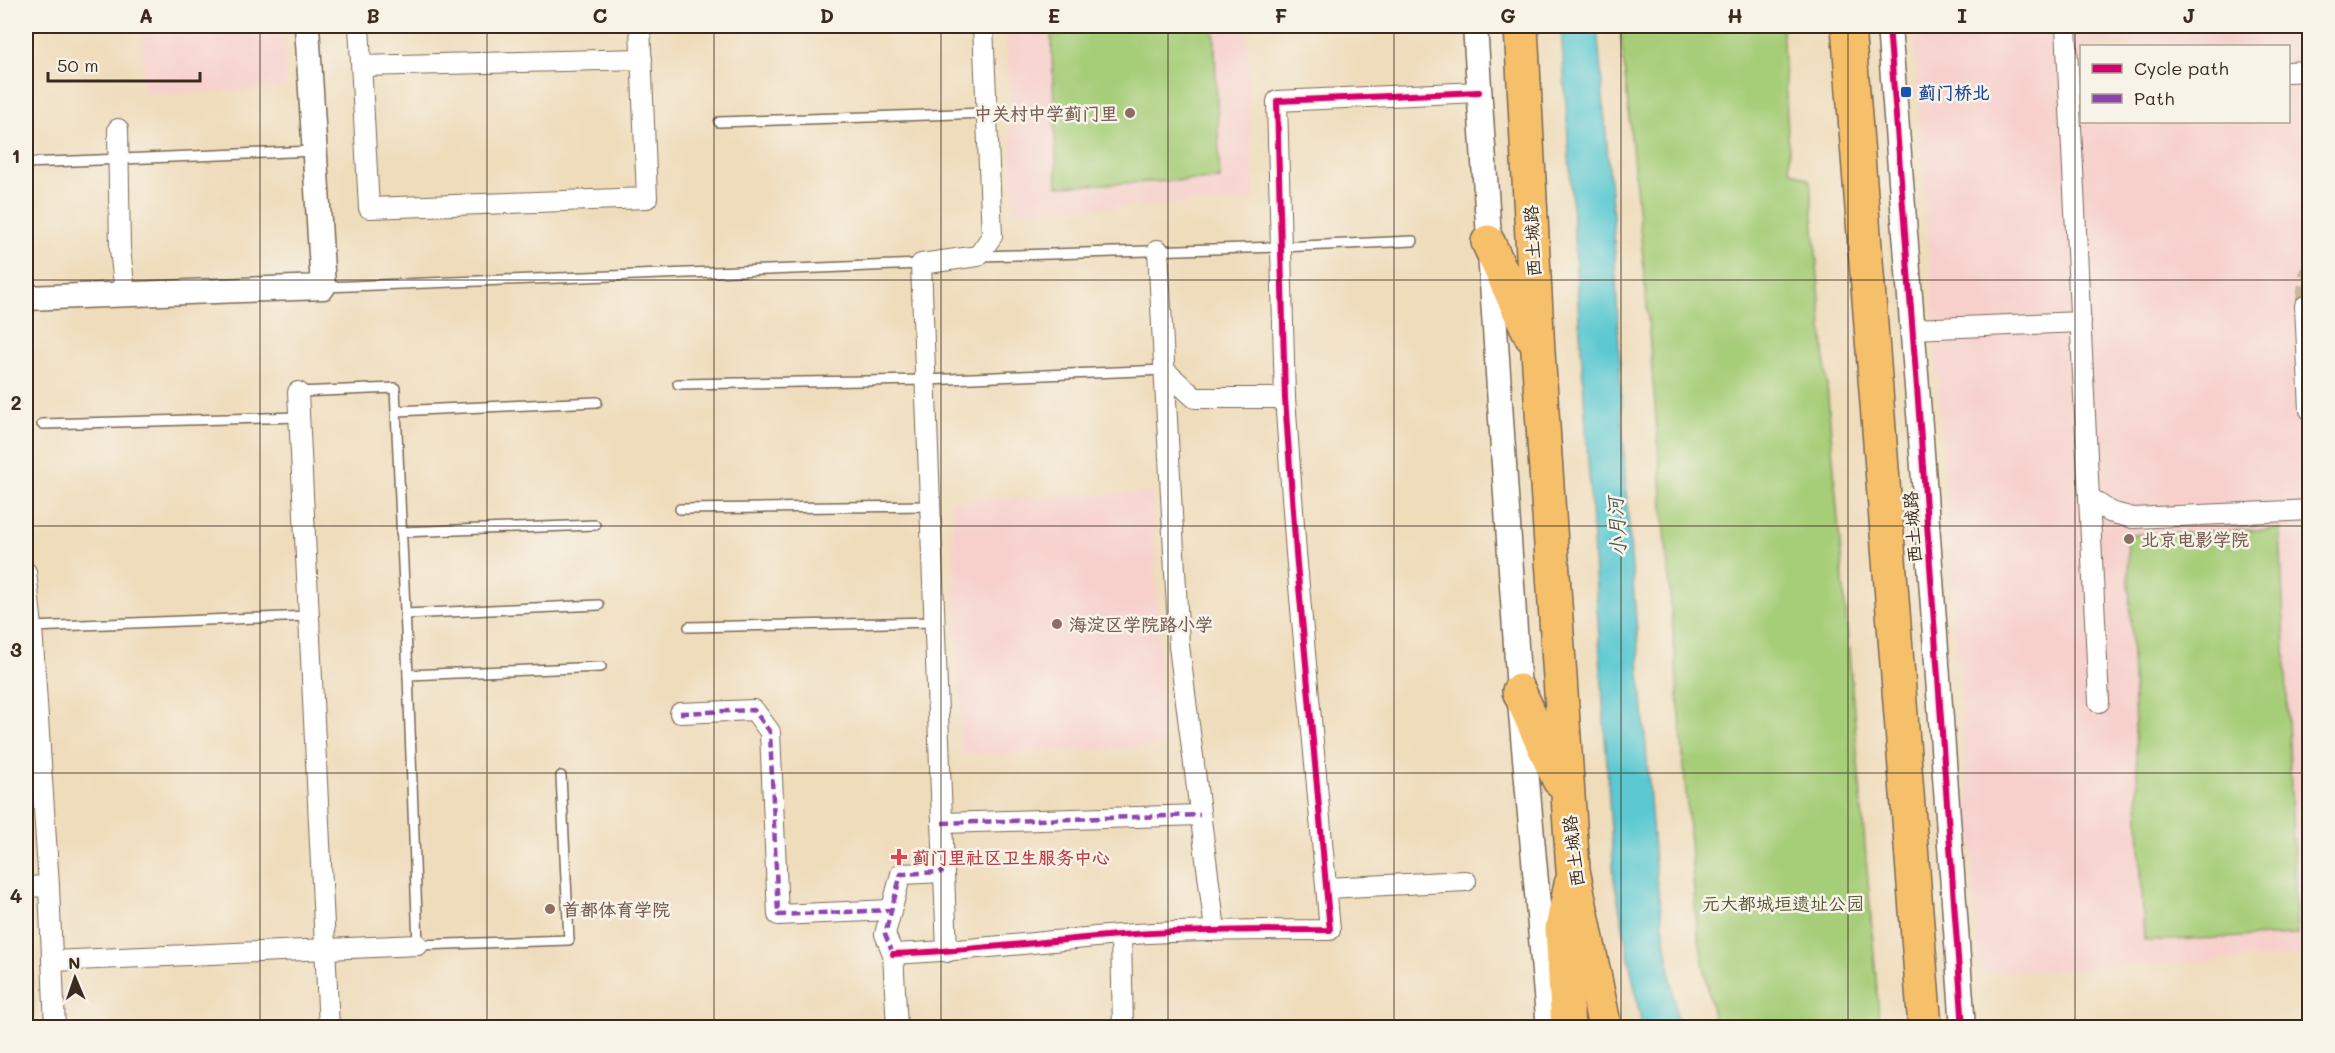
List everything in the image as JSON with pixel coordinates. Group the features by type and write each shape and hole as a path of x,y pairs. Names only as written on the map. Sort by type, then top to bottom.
{"highway":[{"name":"西土城路","path":"1521,26 1538,352 1568,801 1574,870 1605,1028"},
{"name":"西土城路","path":"1848,26 1925,1028"},
{"path":"1488,242 1538,352"},
{"path":"1519,691 1568,801"},
{"path":"1568,1028 1562,929 1574,870"},
{"path":"1921,983 1941,1028"}],"street":[{"path":"26,298 323,287 307,26"},
{"path":"359,26 369,208 647,198 640,26"},
{"path":"947,952 921,264 978,256 992,236 983,26"},
{"path":"1475,26 1519,691 1549,1028"},
{"name":"西土城路","path":"1889,26 1963,1028"},
{"path":"2066,26 2075,86 2080,322 2100,702"},
{"path":"362,66 642,59"},
{"path":"2290,72 2310,71"},
{"path":"893,954 947,952 1121,935 1215,930 1330,930 1296,553 1285,398 1277,100 1479,93"},
{"path":"117,129 120,249 125,293"},
{"path":"1158,250 1179,646 1215,930"},
{"path":"2305,306 2310,410"},
{"path":"1912,329 2080,322"},
{"path":"1164,370 1195,398 1285,398"},
{"path":"298,392 329,1028"},
{"path":"2089,497 2110,512 2133,518 2310,510"},
{"path":"26,572 32,627 49,886 55,1028"},
{"path":"680,712 754,710 770,732 778,915 891,910"},
{"path":"942,823 1200,815"},
{"path":"897,1028 893,954 885,934 901,874 944,872"},
{"path":"1327,888 1466,881"},
{"path":"26,887 49,886"},
{"path":"1121,935 1123,1028"},
{"path":"52,961 418,945"}],"lane":[{"path":"719,122 987,113"},
{"path":"26,163 315,151"},
{"path":"978,256 1413,241"},
{"path":"323,287 921,264"},
{"path":"678,384 926,380 1164,370"},
{"path":"298,392 395,388 418,945 569,940 561,776"},
{"path":"396,411 597,402"},
{"path":"42,424 299,417"},
{"path":"680,509 930,506"},
{"path":"401,532 595,525"},
{"path":"405,614 599,605"},
{"path":"32,627 309,616"},
{"path":"688,627 935,622"},
{"path":"408,675 601,667"}],"shaded area":[{"path":"142,26 284,26 286,89 144,94"},
{"name":"中关村中学蓟门里","path":"1006,26 1247,26 1254,201 1014,211"},
{"name":"北京电影学院","path":"1913,26 2309,26 2309,956 1980,974"},
{"name":"海淀区学院路小学","path":"1152,492 1163,746 962,755 951,501"}],"green space":[{"path":"1051,26 1214,26 1220,179 1057,186"},
{"name":"元大都城垣遗址公园","path":"1620,26 1782,26 1790,170 1810,180 1880,1027 1715,1027 1697,929 1643,258"},
{"path":"2280,529 2297,935 2144,941 2127,535"},
{"path":"26,929 29,929 34,1027 26,1027"}],"water":[{"name":"小月河","path":"1561,26 1597,26 1613,216 1625,478 1656,877 1678,1027 1642,1027 1614,879"}],"tunnel":[{"path":"2305,306 2310,269"}],"marked path":[{"path":"680,713 754,710 770,732 778,915 891,910"},
{"path":"942,823 1200,815"},
{"path":"893,954 885,934 901,874 944,872"}],"cycle path":[{"path":"1889,26 1963,1028"},
{"path":"893,954 1147,933 1330,930 1296,553 1285,398 1277,101 1479,92"}],"place":[{"name":"蓟门桥北","path":"1906,92"},
{"name":"中关村中学蓟门里","path":"1130,113"},
{"name":"北京电影学院","path":"2129,539"},
{"name":"海淀区学院路小学","path":"1057,624"},
{"name":"蓟门里社区卫生服务中心","path":"899,857"},
{"name":"首都体育学院","path":"550,909"}]}
